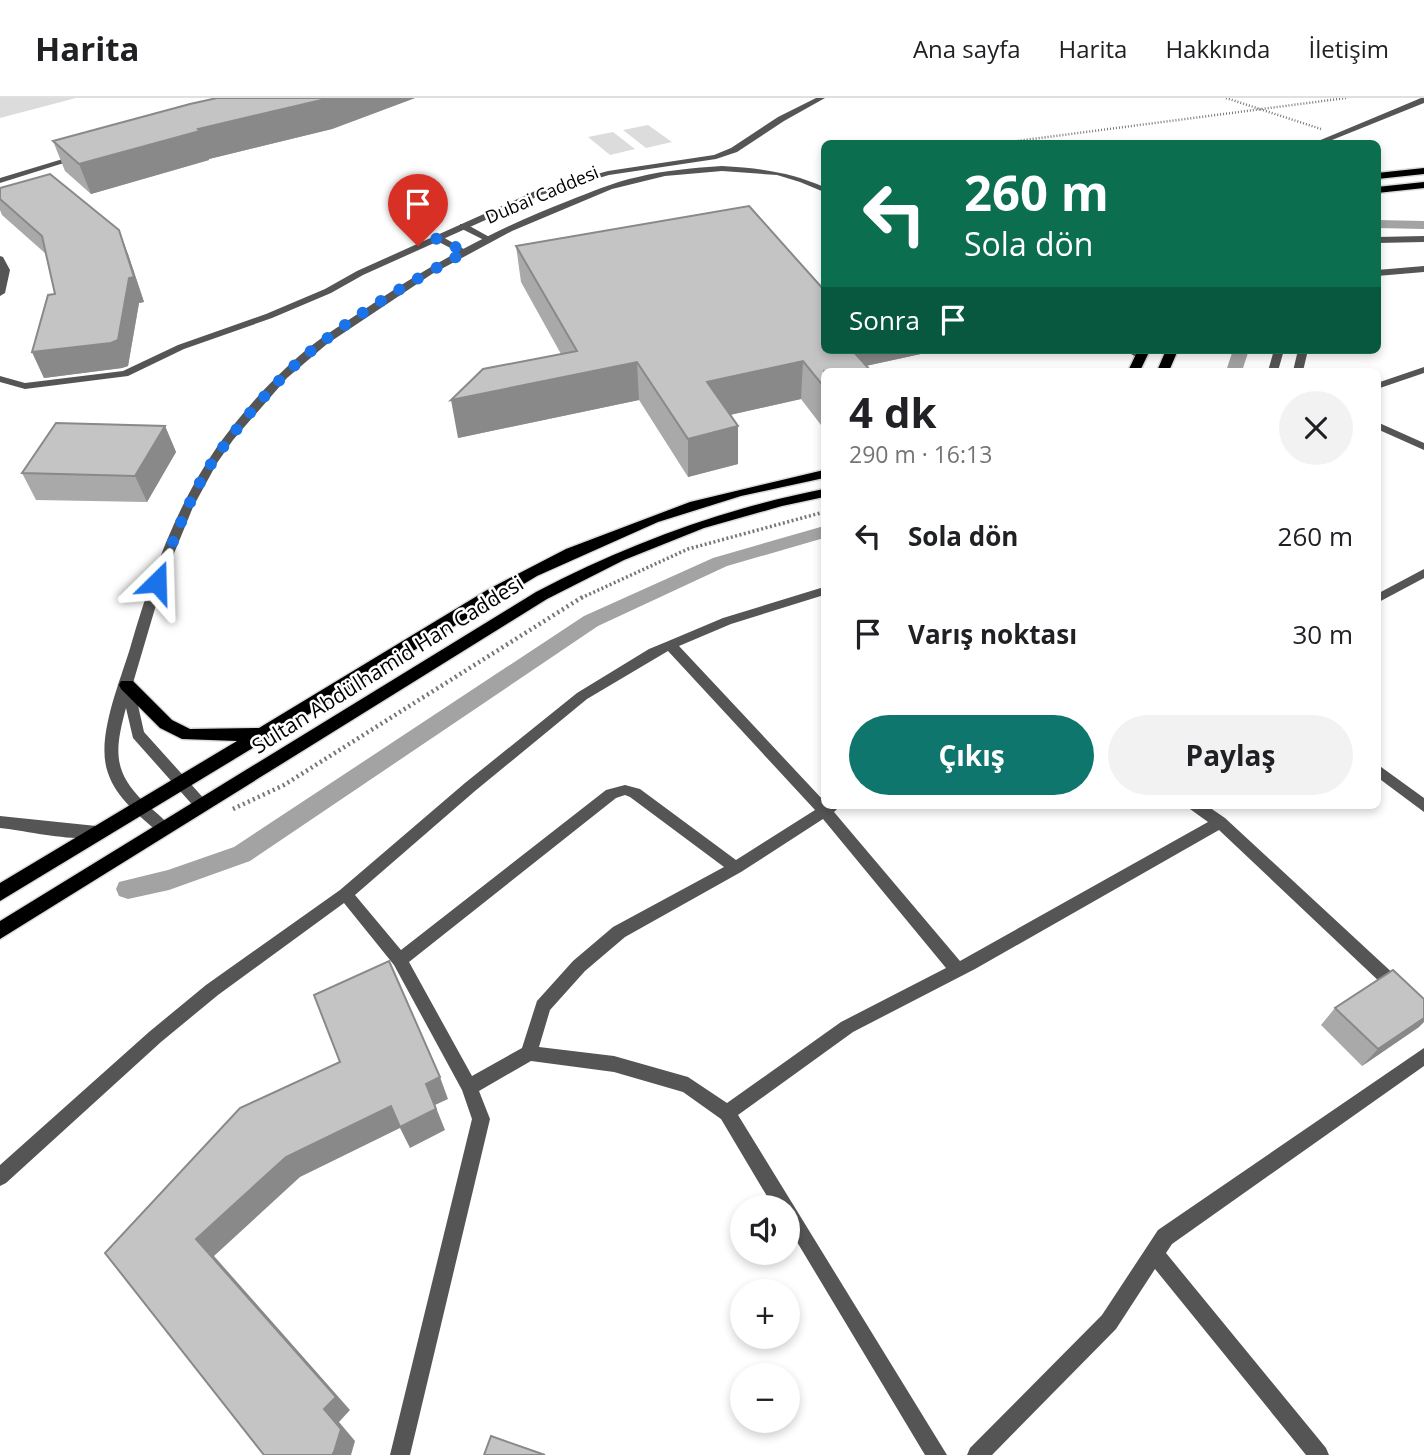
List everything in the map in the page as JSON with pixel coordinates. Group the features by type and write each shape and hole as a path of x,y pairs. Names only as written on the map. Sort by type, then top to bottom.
{"main road":[{"path":"1381,176 1424,172"},
{"path":"1381,190 1424,185"},
{"name":"Sultan Abdülhamid Han Caddesi","path":"0,893 492,594 587,545 642,521 701,501 758,486 821,475"},
{"name":"Sultan Abdülhamid Han Caddesi","path":"0,931 504,617 596,566 674,533 717,519 821,494"},
{"path":"127,685 166,724 188,735 263,734"}],"street":[{"path":"0,379 24,386 68,383 125,374 181,347 269,316 328,291 360,273 538,193 608,173 716,157 734,150 780,120 821,98"},
{"path":"1322,140 1424,100"},
{"path":"0,181 83,156"},
{"name":"Dubai Caddesi","path":"164,829 141,807 114,774 113,729 147,607 178,531 219,454 263,400 311,352 421,276 489,239 616,184 660,175 735,169 777,172 802,179 821,188"},
{"path":"1381,240 1424,239"},
{"path":"0,259 6,270 0,293"},
{"path":"1381,273 1424,269"},
{"path":"1381,384 1424,370"},
{"path":"1408,374 1424,380"},
{"path":"1381,427 1424,447"},
{"path":"1381,597 1424,573"},
{"path":"0,1177 127,1062 212,990 345,894 582,696 670,645 727,621 821,592"},
{"path":"670,645 821,800"},
{"name":"Dubai Caddesi","path":"127,685 138,734 202,806"},
{"path":"1381,772 1424,806"},
{"path":"400,960 611,794 625,790 635,793 736,867"},
{"path":"529,1053 543,1006 579,966 619,932 736,867 827,809"},
{"path":"830,809 958,970"},
{"path":"1201,809 1220,822 1424,1013"},
{"path":"0,822 73,831 101,831"},
{"path":"727,1113 847,1027 958,970 1220,822"},
{"path":"345,894 400,960 469,1087 481,1119 400,1455"},
{"path":"469,1087 529,1053 614,1064 688,1085 727,1113 777,1195"},
{"path":"977,1455 1109,1322 1165,1237 1424,1056"},
{"path":"800,1232 937,1455"},
{"path":"1154,1253 1320,1455"}],"lane":[{"path":"463,226 489,239"},
{"path":"438,238 465,252"}],"path":[{"path":"1226,98 1335,134"},
{"path":"1024,140 1346,98"},
{"path":"231,809 284,785 584,596 688,549 821,513"}],"shaded area":[{"path":"0,98 76,98 0,118"},
{"path":"648,125 672,142 646,148 623,130"},
{"path":"613,132 635,149 610,155 588,137"}],"building":[{"path":"217,98 330,98 198,129 200,131 79,164 53,141 190,104"},
{"path":"50,174 119,230 134,277 129,278 118,340 111,343 32,352 48,295 55,294 42,236 0,199 0,188"},
{"path":"749,206 821,287 821,354 856,354 868,368 821,368 821,383 803,361 707,382 738,426 688,439 637,362 451,400 483,369 577,351 516,246"},
{"path":"56,423 165,426 135,476 22,473"},
{"path":"389,961 440,1077 426,1084 436,1109 400,1127 391,1106 286,1157 196,1239 336,1397 324,1409 341,1429 332,1455 264,1455 105,1253 240,1108 340,1062 314,995"},
{"path":"1393,970 1424,999 1424,1018 1378,1049 1335,1008"},
{"path":"491,1436 545,1455 484,1455"}],"waterway":[{"path":"1381,224 1424,225"},
{"path":"1235,368 1240,354"},
{"path":"128,889 169,880 242,854 591,621 720,562 821,533"}],"route":[{"path":"157,582 178,531 212,463 247,417 295,365 372,308 421,276 465,252 438,238 418,246"}]}
